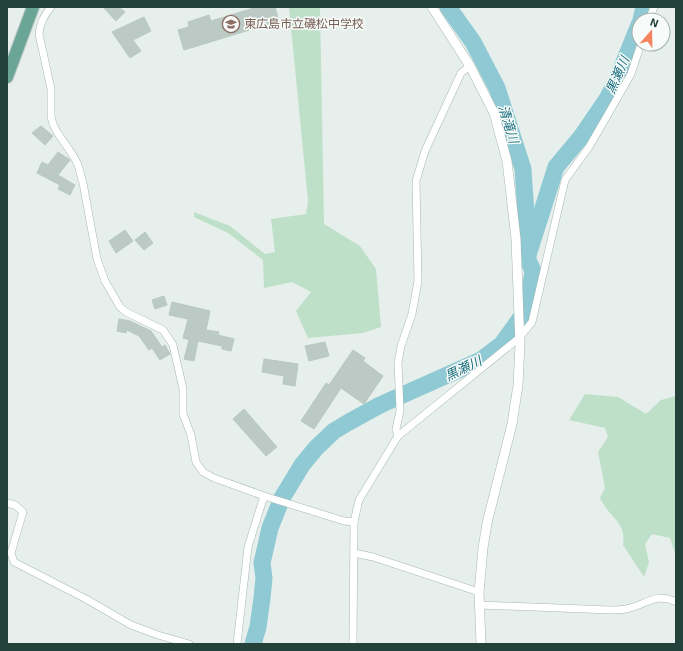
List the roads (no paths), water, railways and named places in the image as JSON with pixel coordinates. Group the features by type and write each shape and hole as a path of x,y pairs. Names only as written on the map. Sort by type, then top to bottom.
{"main road":[{"path":"7,77 33,7"}],"street":[{"path":"51,7 43,18 39,34 51,89 51,117 57,132 78,165 83,183 97,259 105,281 120,307 126,312 163,330 173,345 183,389 183,414 191,436 196,462 203,472 214,478 266,497 344,521 354,522"},
{"path":"432,7 470,66 494,113 507,161 516,239 520,345 518,385 515,410 504,460 487,523 482,555 479,592 481,644"},
{"path":"353,644 354,522 359,500 398,436 519,338 532,322 565,180 588,147 611,109 631,74 638,52"},
{"path":"398,436 396,428 400,411 398,364 401,346 412,314 418,281 416,181 424,151 461,74 470,66"},
{"path":"237,644 248,547 266,497"},
{"path":"7,503 15,505 23,512 11,553 14,562 86,599 131,625 189,644"},
{"path":"354,553 373,557 479,592"},
{"path":"479,605 610,610 629,608 648,600 661,598 676,602"}],"waterway":[{"name":"清滝川","path":"448,7 473,42 497,88 523,169 528,245"},
{"name":"黒瀬川","path":"643,12 644,7"},
{"name":"黒瀬川","path":"253,644 258,627 262,598 264,578 262,563 270,528 282,498 302,465 316,448 334,431 380,405 481,360 502,344 522,316 529,297 533,271 528,260 528,255 556,167 581,137 607,99 616,82 631,45"}],"place":[{"name":"東広島市立磯松中学校","path":"231,24"}]}
